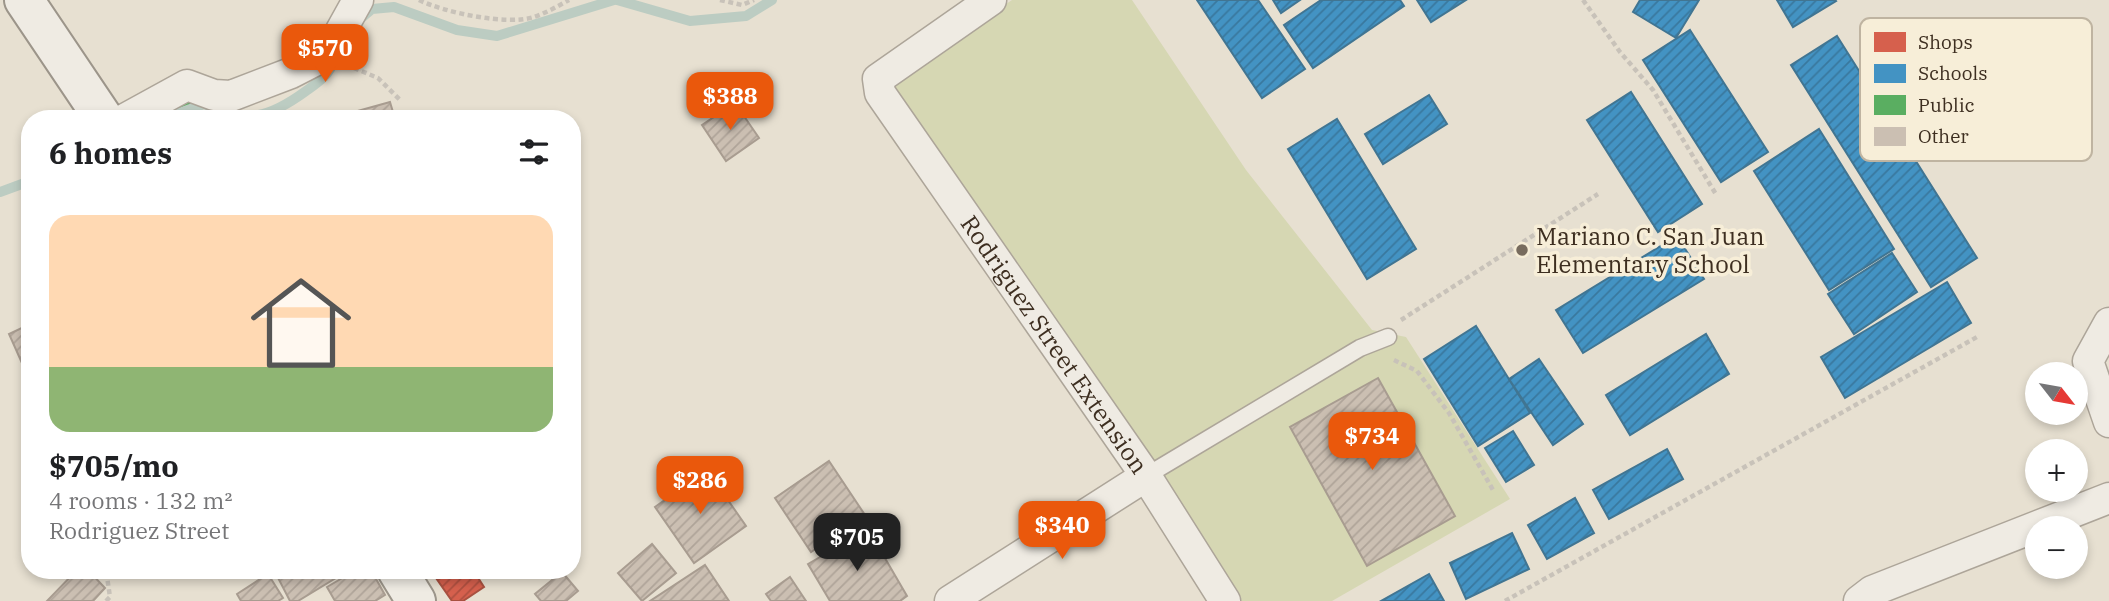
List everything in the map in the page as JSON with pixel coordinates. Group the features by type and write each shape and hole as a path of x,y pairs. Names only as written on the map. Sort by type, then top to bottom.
{"main road":[{"path":"24,0 98,110"},
{"path":"403,579 416,601"}],"street":[{"path":"141,110 187,85 214,95 231,96 291,73 328,54 358,0"},
{"name":"Rodriguez Street Extension","path":"991,0 878,79 880,93 1146,476 1225,601"},
{"path":"2109,323 2088,361 2109,422"},
{"path":"950,601 1146,476"},
{"path":"1859,601 1872,591 2109,498"}],"lane":[{"path":"1146,476 1360,348 1388,337"}],"path":[{"path":"419,0 436,9 498,20 531,18 569,0"},
{"path":"720,0 742,5 754,0"},
{"path":"1583,0 1620,52 1653,90 1717,196"},
{"path":"345,63 377,78 401,101"},
{"path":"1388,337 1401,320 1598,194"},
{"path":"1505,601 1977,337"},
{"path":"1391,359 1417,371 1448,412 1493,490"},
{"path":"106,601 110,597 107,579"}],"green space":[{"path":"1012,0 1132,0 1246,170 1372,330 1406,337 1510,499 1332,601 1234,601 888,83"}],"building: Shops":[{"path":"437,579 479,579 484,587 463,601 452,601"}],"building: Schools":[{"path":"1197,0 1258,0 1305,69 1262,98"},
{"path":"1273,0 1300,0 1281,13"},
{"path":"1321,0 1400,0 1404,6 1313,68 1284,25"},
{"path":"1417,0 1466,0 1431,22"},
{"path":"1640,0 1699,0 1676,38 1633,12"},
{"path":"1777,0 1835,0 1836,1 1793,27"},
{"path":"1690,30 1768,152 1721,182 1643,60"},
{"path":"1837,36 1860,72 1860,161 1916,161 1977,258 1931,287 1791,65"},
{"path":"1631,92 1702,204 1658,232 1587,120"},
{"path":"1429,95 1447,124 1383,164 1365,134"},
{"path":"1337,119 1416,249 1367,279 1288,149"},
{"path":"1819,129 1894,249 1829,290 1754,171"},
{"path":"1677,236 1704,279 1583,353 1556,310"},
{"path":"1892,253 1917,292 1854,334 1828,294"},
{"path":"1947,282 1971,323 1845,398 1821,357"},
{"path":"1476,326 1530,413 1478,446 1424,359"},
{"path":"1706,334 1729,374 1630,435 1606,395"},
{"path":"1539,359 1583,424 1553,445 1509,379"},
{"path":"1513,431 1534,465 1506,482 1485,448"},
{"path":"1667,449 1683,479 1609,519 1593,490"},
{"path":"1575,498 1594,533 1547,559 1528,525"},
{"path":"1512,533 1529,569 1466,599 1450,563"},
{"path":"1429,574 1444,601 1381,601"}],"building: Public":[{"path":"188,90 200,110 159,110"}],"building: Other":[{"path":"390,102 392,110 361,110"},
{"path":"735,103 759,138 726,161 702,125"},
{"path":"21,328 21,361 9,334"},
{"path":"1378,378 1455,516 1367,566 1290,427"},
{"path":"829,461 865,515 811,552 775,498"},
{"path":"707,470 746,526 694,563 655,507"},
{"path":"868,529 907,596 900,601 830,601 808,564"},
{"path":"652,544 676,573 642,601 618,573"},
{"path":"705,565 729,601 650,601"},
{"path":"790,577 806,601 771,601 766,594"},
{"path":"68,579 96,579 105,588 93,601 47,601"},
{"path":"260,579 271,579 283,598 278,601 241,601 237,594"},
{"path":"279,579 334,579 298,601 290,601"},
{"path":"341,579 376,579 385,595 375,601 335,601 327,587"},
{"path":"553,579 568,579 578,591 566,601 541,601 535,594"}],"waterway":[{"path":"359,20 372,9 394,7 457,30 497,36 614,0"},
{"path":"617,0 690,21 746,16 772,0"},
{"path":"273,110 320,81 335,59"},
{"path":"188,110 204,104 219,110"},
{"path":"0,192 21,184"}],"place":[{"name":"Mariano C. San Juan Elementary School","path":"1522,250"}]}
